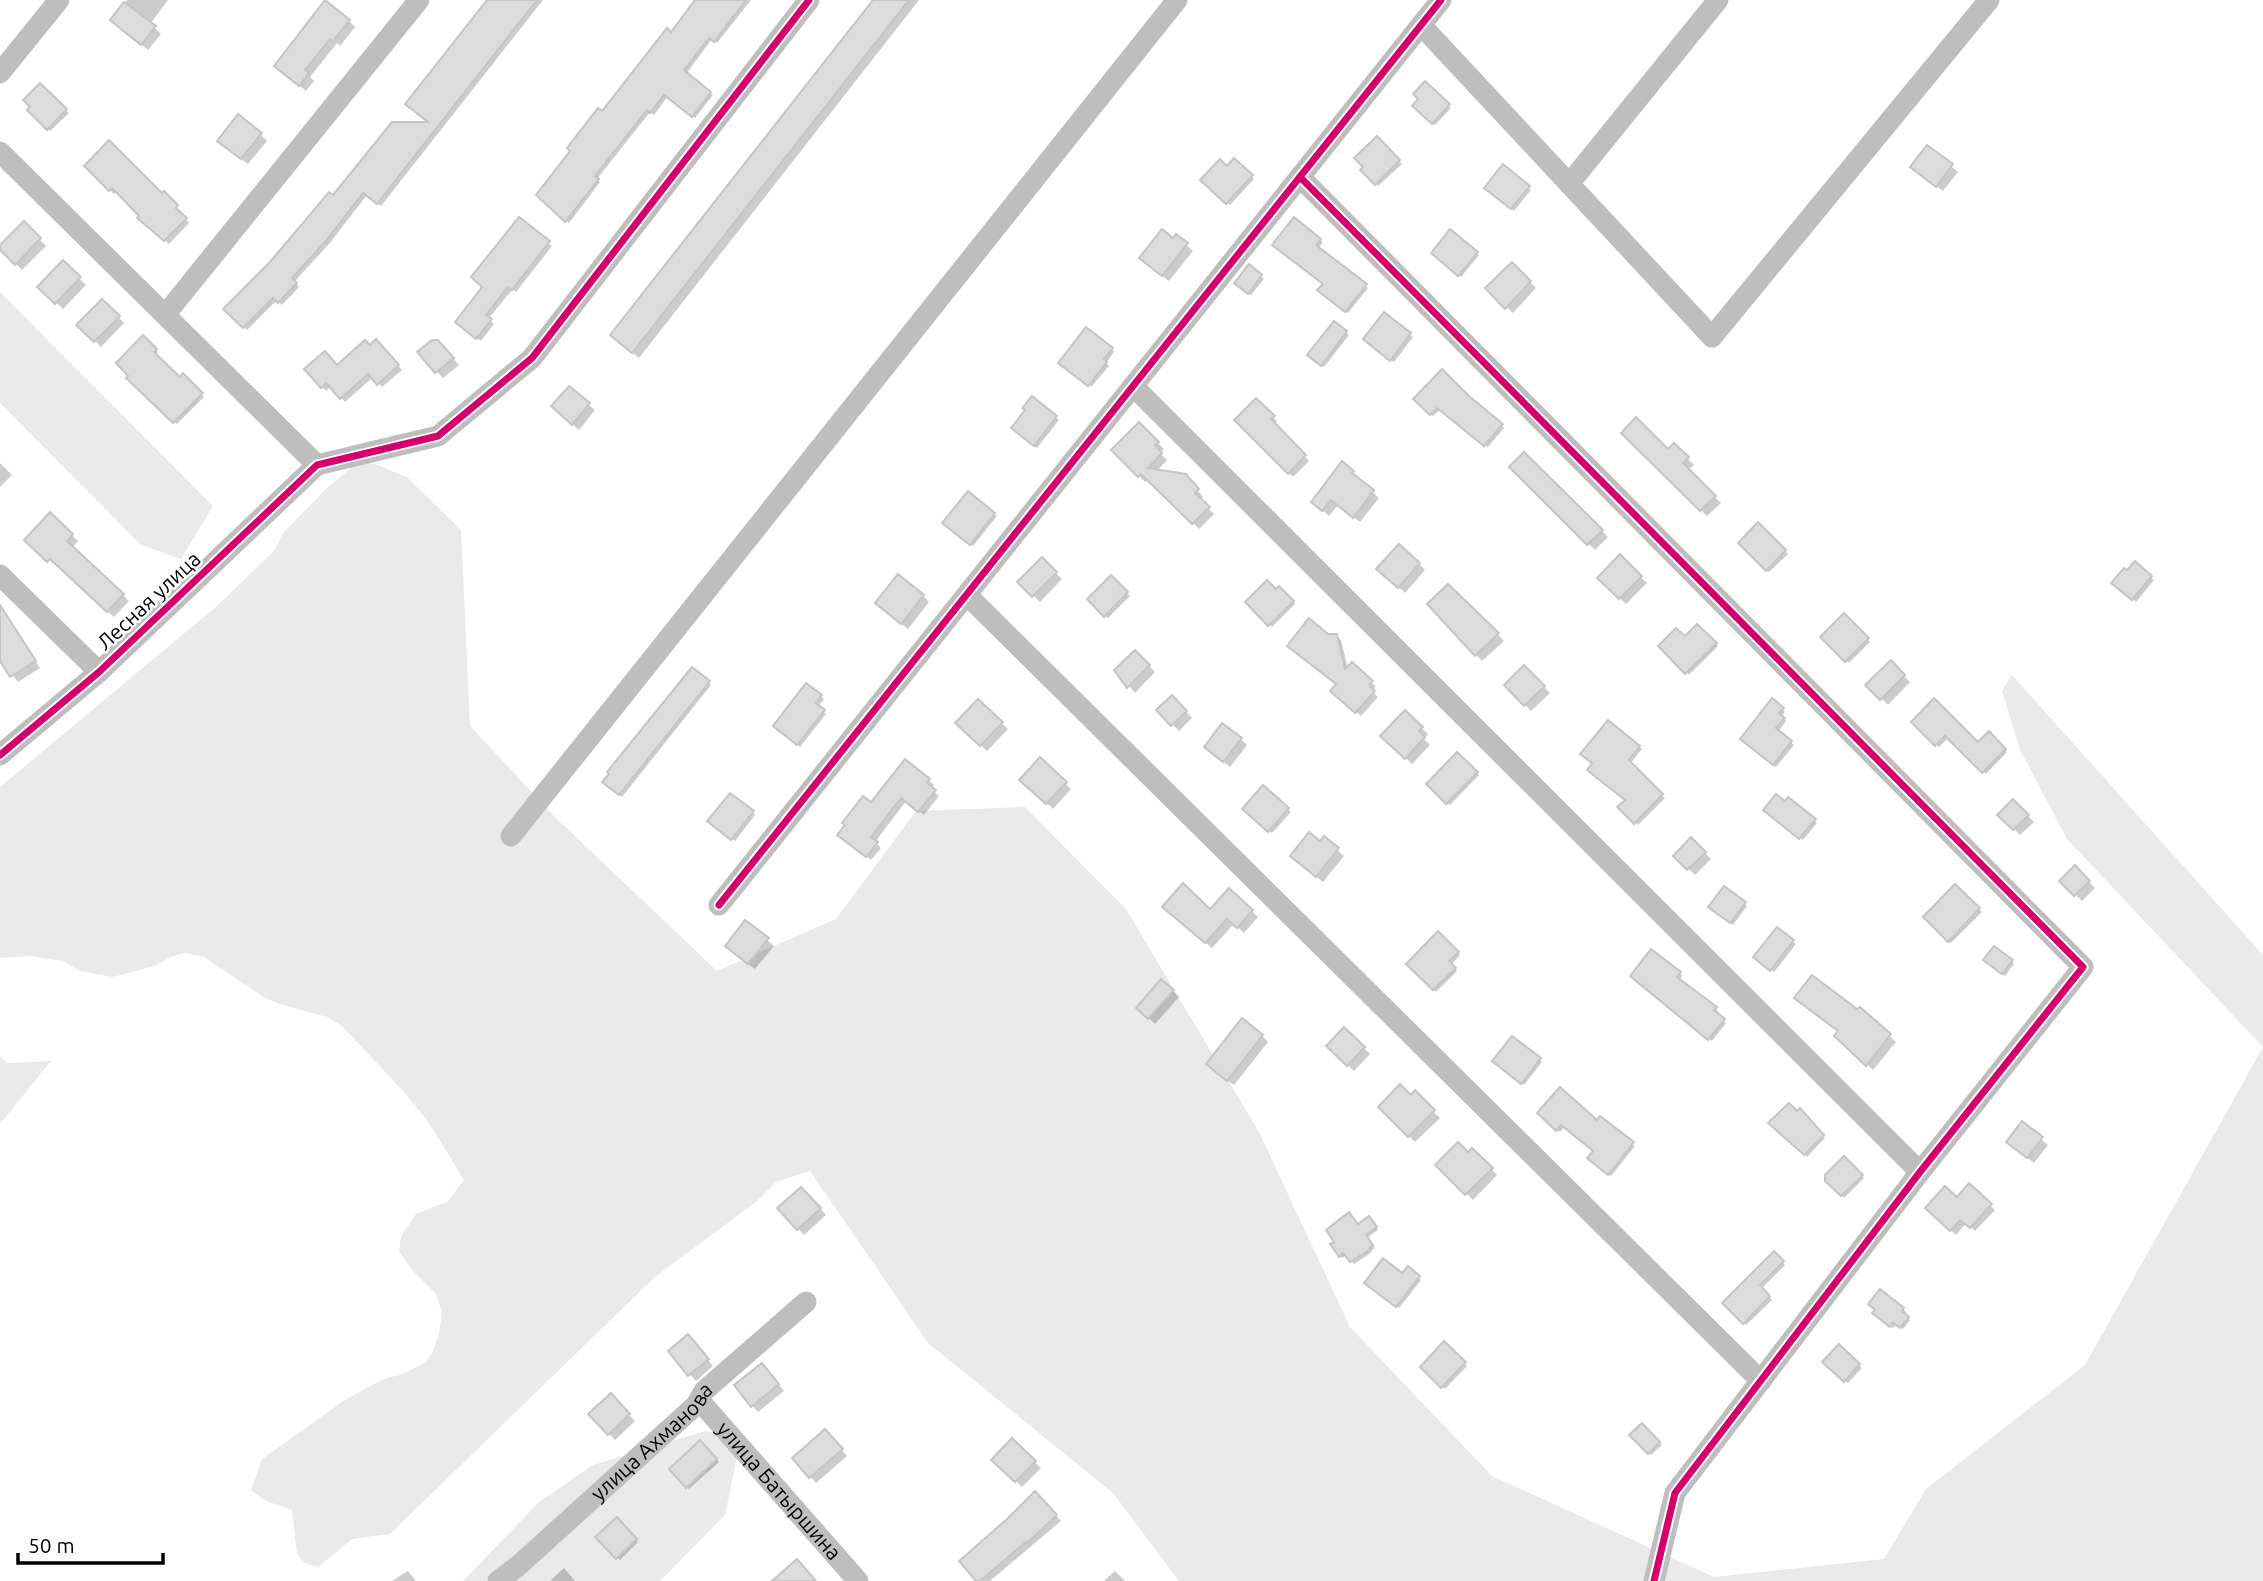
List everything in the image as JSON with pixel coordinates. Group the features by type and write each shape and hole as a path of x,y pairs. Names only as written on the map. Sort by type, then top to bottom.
{"street":[{"path":"0,73 59,0"},
{"path":"165,315 419,0"},
{"path":"0,152 317,465 438,436 532,358 809,0"},
{"path":"511,836 1177,0"},
{"path":"719,905 1441,0"},
{"path":"1569,184 1718,0"},
{"path":"1421,25 1712,337 1989,0"},
{"path":"1300,177 2083,967 1920,1172 1675,1493 1654,1581"},
{"path":"1133,386 1920,1172"},
{"name":"Лесная улица","path":"0,755 99,672 317,465"},
{"path":"0,575 99,672"},
{"path":"967,595 1761,1381"},
{"name":"улица Ахманова","path":"498,1581 696,1405 704,1391 806,1302"},
{"name":"улица Батыршина","path":"699,1400 858,1581"}],"shaded area":[{"path":"0,292 213,506 181,559 141,545 0,403"},
{"path":"362,459 407,477 461,530 470,726 556,818 717,971 836,919 916,811 1025,807 1126,909 1259,1132 1350,1327 1492,1476 1714,1577 1884,1559 1926,1489 2085,1365 2263,1047 2263,1581 1179,1581 1113,1493 928,1343 810,1171 776,1182 757,1201 655,1277 390,1534 352,1539 318,1567 305,1563 297,1554 292,1510 266,1501 251,1490 262,1459 342,1402 381,1380 405,1373 426,1362 439,1334 442,1313 436,1294 412,1270 399,1251 401,1237 416,1214 447,1202 464,1180 429,1123 404,1092 341,1025 327,1017 265,998 204,957 186,953 173,956 154,966 113,977 80,971 62,961 31,956 0,958 0,787 218,605 274,551 283,533 328,487"},
{"path":"2012,675 2263,955 2263,1047 2067,839 2020,750 2002,691"},
{"path":"0,1056 7,1063 51,1061 0,1124"},
{"path":"705,1431 741,1438 725,1515 660,1581 463,1581 539,1502 593,1465"}],"building":[{"path":"325,0 350,20 333,41 330,39 305,70 309,73 299,86 274,66"},
{"path":"487,0 537,0 377,204 363,193 326,241 292,278 297,283 278,303 273,298 243,328 223,309 269,263 329,192 333,195 392,122 428,122 405,104"},
{"path":"695,0 746,0 714,42 709,38 684,70 711,92 692,117 664,95 650,113 647,110 595,176 599,179 565,222 536,195 570,151 567,148 598,108 602,111 667,28 671,32"},
{"path":"873,0 909,0 632,353 610,335"},
{"path":"124,2 156,26 141,45 110,20"},
{"path":"1425,81 1450,104 1432,124 1412,106 1418,99 1413,94"},
{"path":"40,83 67,109 47,130 27,110 30,107 23,100"},
{"path":"238,114 262,133 241,159 217,141"},
{"path":"1377,136 1400,160 1375,185 1360,170 1363,167 1354,158"},
{"path":"109,140 162,193 164,191 178,205 176,208 187,218 164,241 137,218 139,216 112,188 109,191 84,166"},
{"path":"1927,145 1953,164 1936,187 1910,167"},
{"path":"1234,158 1253,175 1226,204 1200,180 1220,159 1227,166"},
{"path":"1503,164 1530,186 1511,209 1484,188"},
{"path":"519,217 550,241 512,290 508,287 486,315 492,319 476,339 455,322 482,287 471,277"},
{"path":"1294,217 1321,239 1316,245 1367,284 1345,312 1317,290 1323,284 1272,245"},
{"path":"24,221 41,238 15,265 0,250 0,245"},
{"path":"1162,229 1173,238 1176,234 1188,243 1162,276 1139,258"},
{"path":"1450,229 1478,252 1458,276 1431,253"},
{"path":"63,260 81,277 55,304 37,287"},
{"path":"1512,262 1531,281 1505,309 1485,288"},
{"path":"1249,264 1262,275 1248,294 1234,283"},
{"path":"102,299 120,316 94,342 76,325"},
{"path":"1384,312 1411,333 1390,361 1363,339"},
{"path":"1334,321 1347,331 1321,366 1307,355"},
{"path":"1086,327 1113,348 1104,359 1107,362 1088,386 1058,363"},
{"path":"143,335 157,349 154,352 180,377 183,373 203,393 173,423 126,378 128,376 116,363"},
{"path":"376,339 399,365 377,385 368,374 340,399 326,383 321,388 304,369 325,351 337,365 365,340 370,345"},
{"path":"432,340 438,340 454,358 435,373 417,352"},
{"path":"1442,369 1503,424 1484,446 1437,408 1430,415 1413,399"},
{"path":"569,386 590,403 572,425 551,406"},
{"path":"1032,396 1057,416 1034,446 1011,428"},
{"path":"1256,398 1275,416 1271,419 1306,455 1288,474 1234,420"},
{"path":"1636,417 1668,449 1674,443 1689,457 1683,463 1716,496 1700,511 1621,433"},
{"path":"1139,422 1159,442 1155,445 1162,453 1148,468 1186,474 1199,489 1195,493 1210,507 1192,524 1141,474 1138,477 1111,450"},
{"path":"1524,452 1603,530 1587,545 1509,467"},
{"path":"1342,461 1354,471 1352,473 1374,490 1353,518 1331,500 1322,511 1311,502"},
{"path":"968,491 995,513 970,545 942,523"},
{"path":"50,512 73,534 67,541 124,594 107,612 50,559 47,562 24,540"},
{"path":"1758,522 1786,550 1766,571 1738,543"},
{"path":"1399,544 1420,563 1398,588 1376,569"},
{"path":"1620,554 1642,576 1619,599 1597,578"},
{"path":"1042,557 1057,572 1032,597 1017,582"},
{"path":"2135,561 2152,576 2132,600 2111,583 2124,568 2127,570"},
{"path":"898,574 924,595 901,624 875,603"},
{"path":"1111,575 1128,592 1104,617 1087,599"},
{"path":"1267,580 1276,589 1279,586 1294,601 1268,626 1245,602"},
{"path":"1448,584 1499,633 1475,656 1427,604"},
{"path":"0,605 36,661 10,677 0,661"},
{"path":"1844,613 1869,638 1845,662 1820,637"},
{"path":"1309,618 1328,634 1337,634 1345,669 1352,662 1373,681 1369,685 1375,691 1355,713 1330,691 1336,684 1287,646"},
{"path":"1697,624 1717,643 1685,674 1658,646 1676,628 1685,636"},
{"path":"1135,650 1150,665 1127,688 1114,670"},
{"path":"1891,660 1905,675 1880,700 1865,685"},
{"path":"1524,665 1545,686 1524,706 1504,685"},
{"path":"692,667 710,681 619,795 602,782 609,774 607,772"},
{"path":"806,683 822,695 816,703 825,710 797,745 773,726"},
{"path":"1172,695 1187,711 1171,726 1156,710"},
{"path":"1772,698 1784,708 1779,713 1785,718 1776,728 1792,741 1773,765 1740,739"},
{"path":"1934,698 1978,742 1989,731 2006,749 1982,773 1945,736 1935,746 1911,722"},
{"path":"978,699 1003,722 980,746 955,723"},
{"path":"1405,710 1423,727 1419,731 1425,737 1405,759 1380,736"},
{"path":"1608,720 1640,746 1629,760 1663,794 1634,824 1617,807 1625,800 1587,770 1592,763 1580,754"},
{"path":"1222,723 1242,738 1223,762 1204,747"},
{"path":"1457,752 1478,772 1446,804 1426,784"},
{"path":"1040,757 1067,782 1046,804 1019,780"},
{"path":"905,759 930,779 927,783 936,790 918,812 901,798 871,837 878,842 866,857 837,835 845,825 842,823 863,796 871,802"},
{"path":"1263,785 1289,808 1268,832 1242,809"},
{"path":"730,793 754,811 731,840 707,821"},
{"path":"1776,794 1785,801 1788,797 1816,819 1799,839 1763,810"},
{"path":"2013,799 2029,815 2013,830 1997,815"},
{"path":"1309,832 1320,841 1324,836 1339,848 1316,877 1290,856"},
{"path":"1691,837 1706,852 1687,870 1673,856"},
{"path":"2075,865 2090,881 2074,896 2059,881"},
{"path":"1183,883 1210,909 1229,888 1253,910 1237,928 1227,919 1205,943 1162,907"},
{"path":"1955,884 1980,908 1948,942 1923,917"},
{"path":"1724,886 1746,902 1730,923 1708,907"},
{"path":"745,920 769,938 748,964 725,946"},
{"path":"1777,927 1794,940 1770,971 1753,957"},
{"path":"1438,931 1459,952 1449,961 1456,968 1433,990 1406,964"},
{"path":"1994,946 2013,960 2002,974 1983,960"},
{"path":"1651,949 1681,972 1677,977 1717,1007 1714,1010 1725,1019 1708,1040 1630,976"},
{"path":"1812,975 1857,1009 1860,1007 1891,1034 1866,1066 1834,1036 1838,1031 1794,998"},
{"path":"1161,979 1174,990 1148,1019 1136,1008"},
{"path":"1242,1018 1263,1035 1227,1081 1206,1064"},
{"path":"1344,1027 1365,1047 1347,1066 1326,1046"},
{"path":"1512,1036 1541,1058 1521,1084 1492,1061"},
{"path":"1400,1084 1411,1095 1415,1090 1435,1110 1408,1137 1378,1107"},
{"path":"1560,1087 1597,1120 1600,1116 1634,1142 1608,1175 1587,1158 1593,1151 1561,1125 1556,1131 1537,1113"},
{"path":"1789,1103 1797,1111 1800,1108 1824,1135 1804,1155 1768,1123"},
{"path":"2022,1121 2043,1137 2027,1158 2006,1142"},
{"path":"1458,1142 1468,1152 1472,1148 1493,1168 1465,1195 1435,1165"},
{"path":"1844,1156 1863,1175 1841,1196 1825,1181 1825,1175"},
{"path":"1969,1183 1992,1204 1970,1228 1960,1220 1950,1231 1925,1208 1945,1186 1957,1197"},
{"path":"801,1187 821,1208 797,1230 777,1208"},
{"path":"1349,1212 1358,1224 1369,1216 1377,1227 1366,1235 1373,1245 1369,1248 1371,1249 1350,1262 1343,1253 1339,1257 1330,1244 1334,1242 1326,1230"},
{"path":"1774,1251 1784,1261 1760,1285 1770,1296 1743,1324 1722,1303"},
{"path":"1383,1258 1402,1273 1408,1266 1420,1276 1396,1307 1364,1283"},
{"path":"1880,1289 1904,1308 1902,1311 1909,1317 1900,1328 1893,1323 1890,1327 1872,1313 1875,1310 1868,1304"},
{"path":"688,1334 709,1359 688,1376 668,1351"},
{"path":"1444,1341 1466,1362 1441,1388 1420,1367"},
{"path":"1839,1344 1860,1364 1844,1382 1822,1362"},
{"path":"762,1363 779,1384 751,1407 734,1385"},
{"path":"611,1393 630,1414 608,1435 588,1414"},
{"path":"1642,1423 1660,1442 1648,1454 1629,1435"},
{"path":"825,1429 843,1449 809,1478 792,1458"},
{"path":"1012,1438 1036,1461 1015,1482 991,1460"},
{"path":"700,1440 717,1459 686,1488 669,1469"},
{"path":"1035,1491 1057,1515 1027,1543 980,1581 976,1581 959,1561"},
{"path":"617,1517 637,1539 616,1559 595,1537"},
{"path":"797,1559 816,1581 772,1581"}],"cycle path":[{"path":"0,755 99,672 317,465 438,436 532,358 809,0"},
{"path":"719,905 1441,0"},
{"path":"1300,177 2083,967 1920,1172 1675,1493 1654,1581"}]}
